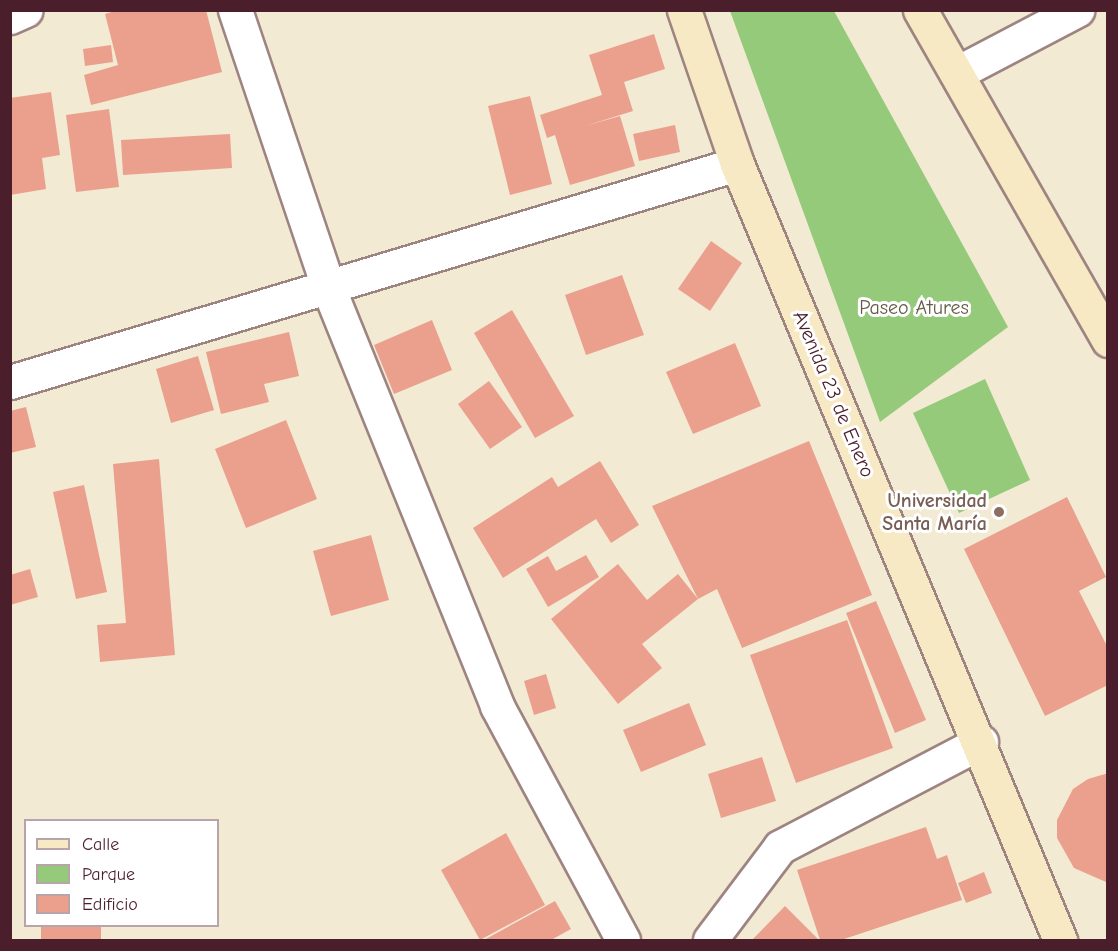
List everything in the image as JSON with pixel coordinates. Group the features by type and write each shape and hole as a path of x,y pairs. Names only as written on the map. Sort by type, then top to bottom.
{"main road":[{"name":"Avenida 23 de Enero","path":"684,10 737,164 981,742 1060,940"},
{"path":"920,10 1107,340"}],"street":[{"path":"10,18 26,10"},
{"path":"235,10 327,287 496,706 623,940"},
{"path":"957,73 1077,10"},
{"path":"10,382 737,164"},
{"path":"710,940 780,847 981,742"}],"green space":[{"name":"Paseo Atures","path":"730,11 834,11 1008,327 880,422"},
{"path":"985,379 1030,480 959,513 913,413"}],"building":[{"path":"118,10 206,10 222,72 91,105 84,75 118,65 105,14"},
{"path":"654,34 665,69 624,82 633,111 585,126 620,116 635,166 570,185 555,135 547,138 540,115 602,95 589,55"},
{"path":"111,45 113,62 85,66 83,49"},
{"path":"51,92 60,155 42,158 46,189 10,195 10,98"},
{"path":"530,96 552,184 510,195 488,106"},
{"path":"109,109 119,187 76,192 66,115"},
{"path":"675,125 680,152 639,161 633,134"},
{"path":"230,134 232,168 123,175 121,140"},
{"path":"711,241 742,263 710,311 678,289"},
{"path":"622,275 644,335 586,355 565,295"},
{"path":"512,310 574,416 535,438 474,333"},
{"path":"432,320 452,370 394,394 374,345"},
{"path":"289,332 299,376 264,384 269,402 221,414 206,352"},
{"path":"735,343 761,406 693,434 666,372"},
{"path":"198,356 214,410 171,423 156,369"},
{"path":"489,381 522,427 490,449 458,404"},
{"path":"26,407 36,447 10,453 10,411"},
{"path":"286,420 317,499 246,528 215,449"},
{"path":"809,441 872,595 742,648 717,589 698,599 652,506"},
{"path":"159,459 175,655 100,662 97,625 126,623 113,464"},
{"path":"600,461 639,525 611,543 596,519 503,578 473,528 552,477 558,487"},
{"path":"84,485 107,592 76,599 53,492"},
{"path":"1067,497 1106,577 1079,591 1108,648 1108,685 1045,716 964,549"},
{"path":"371,535 389,600 331,616 313,551"},
{"path":"586,555 599,577 548,607 526,569 548,556 556,571"},
{"path":"618,564 647,600 678,574 698,599 642,644 662,668 618,704 551,619"},
{"path":"30,569 38,597 10,605 10,575"},
{"path":"876,601 926,720 895,733 846,613"},
{"path":"847,620 893,748 796,783 750,655"},
{"path":"546,674 556,708 534,715 524,681"},
{"path":"689,703 706,745 641,772 623,730"},
{"path":"762,757 776,801 721,818 708,774"},
{"path":"1108,774 1106,882 1074,868 1057,838 1057,820 1073,789 1088,779"},
{"path":"926,827 937,859 947,855 962,900 841,940 820,940 797,870"},
{"path":"506,833 545,905 480,940 441,870"},
{"path":"984,872 992,893 966,903 958,883"},
{"path":"555,901 571,929 551,940 484,940"},
{"path":"785,906 819,940 752,940"},
{"path":"41,927 101,927 101,940 41,940"}],"place":[{"name":"Universidad Santa María","path":"999,512"}]}
